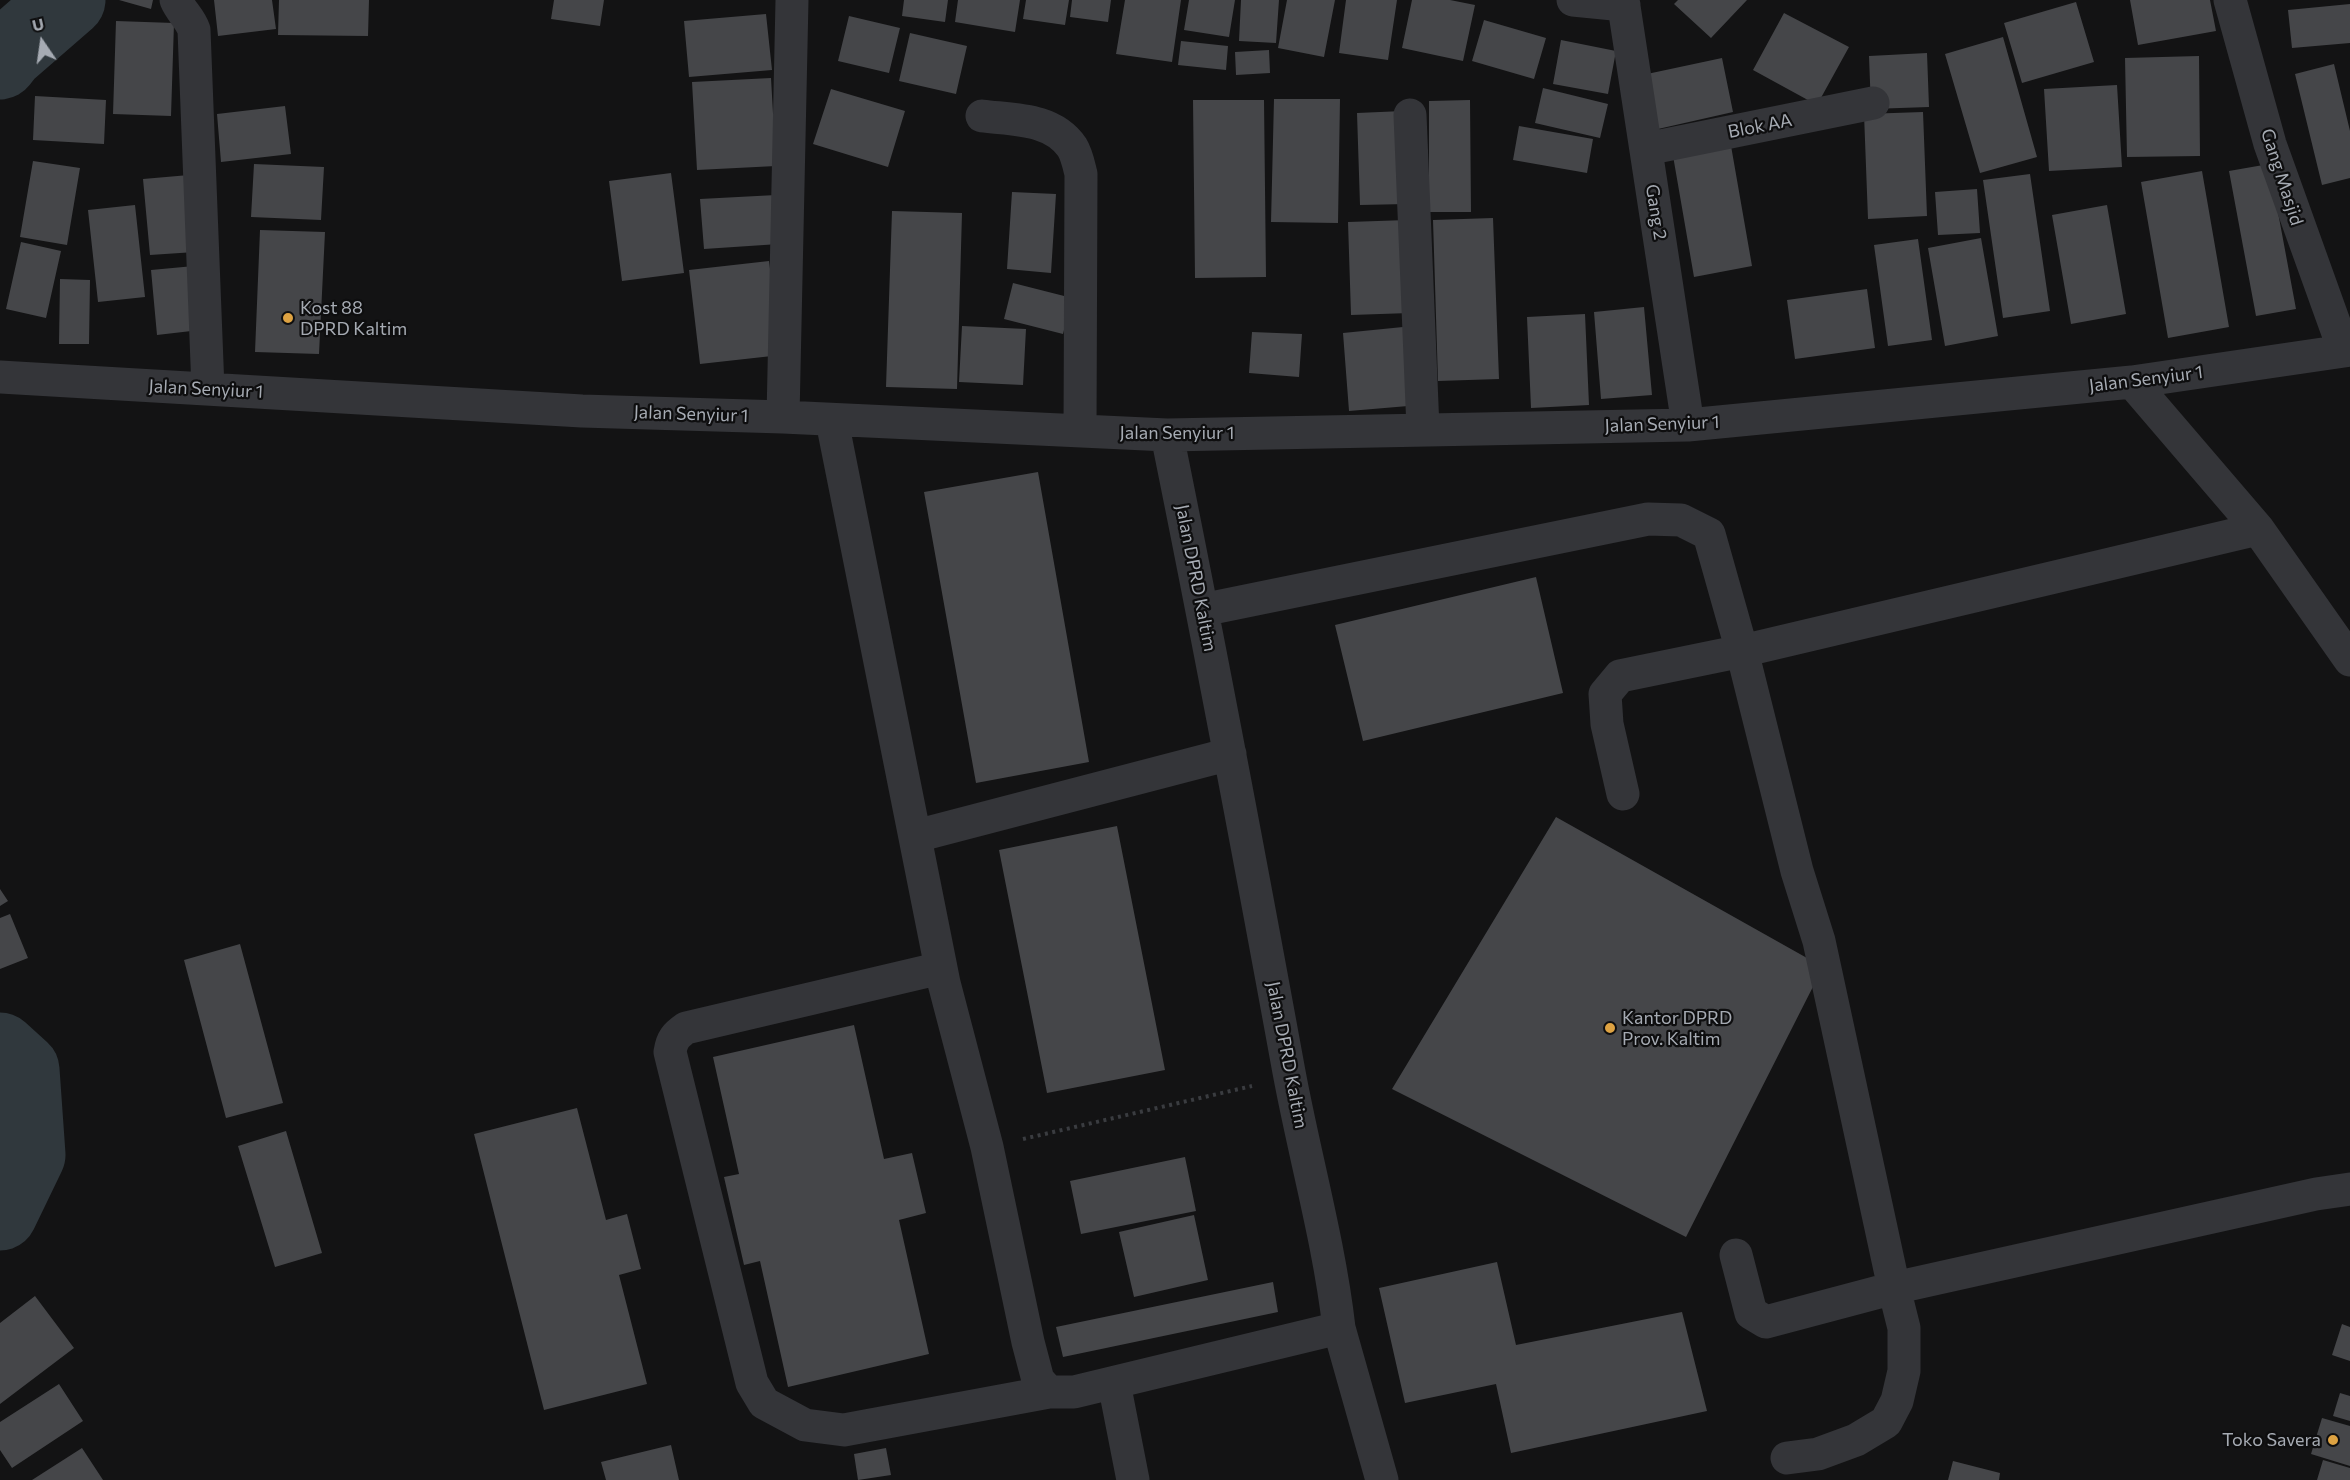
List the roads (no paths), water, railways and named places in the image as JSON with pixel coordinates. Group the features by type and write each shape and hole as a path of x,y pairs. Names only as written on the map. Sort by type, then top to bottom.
{"street":[{"path":"176,0 181,11 190,19 194,30 208,389"},
{"path":"783,417 792,0"},
{"path":"1573,0 1623,3"},
{"name":"Gang Masjid","path":"2230,0 2270,144 2347,350"},
{"name":"Gang 2","path":"1623,3 1688,425"},
{"name":"Blok AA","path":"1646,149 1874,103"},
{"path":"1410,115 1423,429"},
{"path":"982,116 1044,124 1061,134 1074,149 1081,174 1080,431"},
{"name":"Jalan Senyiur 1","path":"0,377 582,411 783,417 1167,435 1688,425 2132,382 2347,350"},
{"path":"2132,382 2258,529 2350,660"},
{"path":"832,421 941,968 987,1147 1028,1342 1038,1380 1049,1392"},
{"name":"Jalan DPRD Kaltim","path":"1167,435 1230,754 1290,1077 1323,1230 1340,1328 1382,1480"},
{"path":"1202,610 1648,519 1681,520 1709,534 1742,651 1797,871 1819,941 1904,1328 1904,1371 1897,1401 1886,1422 1856,1440 1818,1454 1787,1458"},
{"path":"1623,794 1606,724 1605,693 1620,676 1742,651 2258,529"},
{"path":"915,837 1230,754"},
{"path":"941,968 686,1028 672,1041 670,1052 752,1383 764,1403 805,1425 844,1430 1049,1392 1074,1392 1340,1328"},
{"path":"1736,1255 1751,1313 1766,1322 1894,1288 2316,1194 2350,1189"},
{"path":"1114,1383 1133,1480"}],"waterway":[{"path":"0,62 7,53 68,0"},
{"path":"0,1050 22,1070 28,1155 0,1213"}],"place":[{"name":"Kost 88 DPRD Kaltim","path":"288,318"},
{"name":"Kantor DPRD Prov. Kaltim","path":"1610,1028"},
{"name":"Toko Savera","path":"2333,1440"}]}
